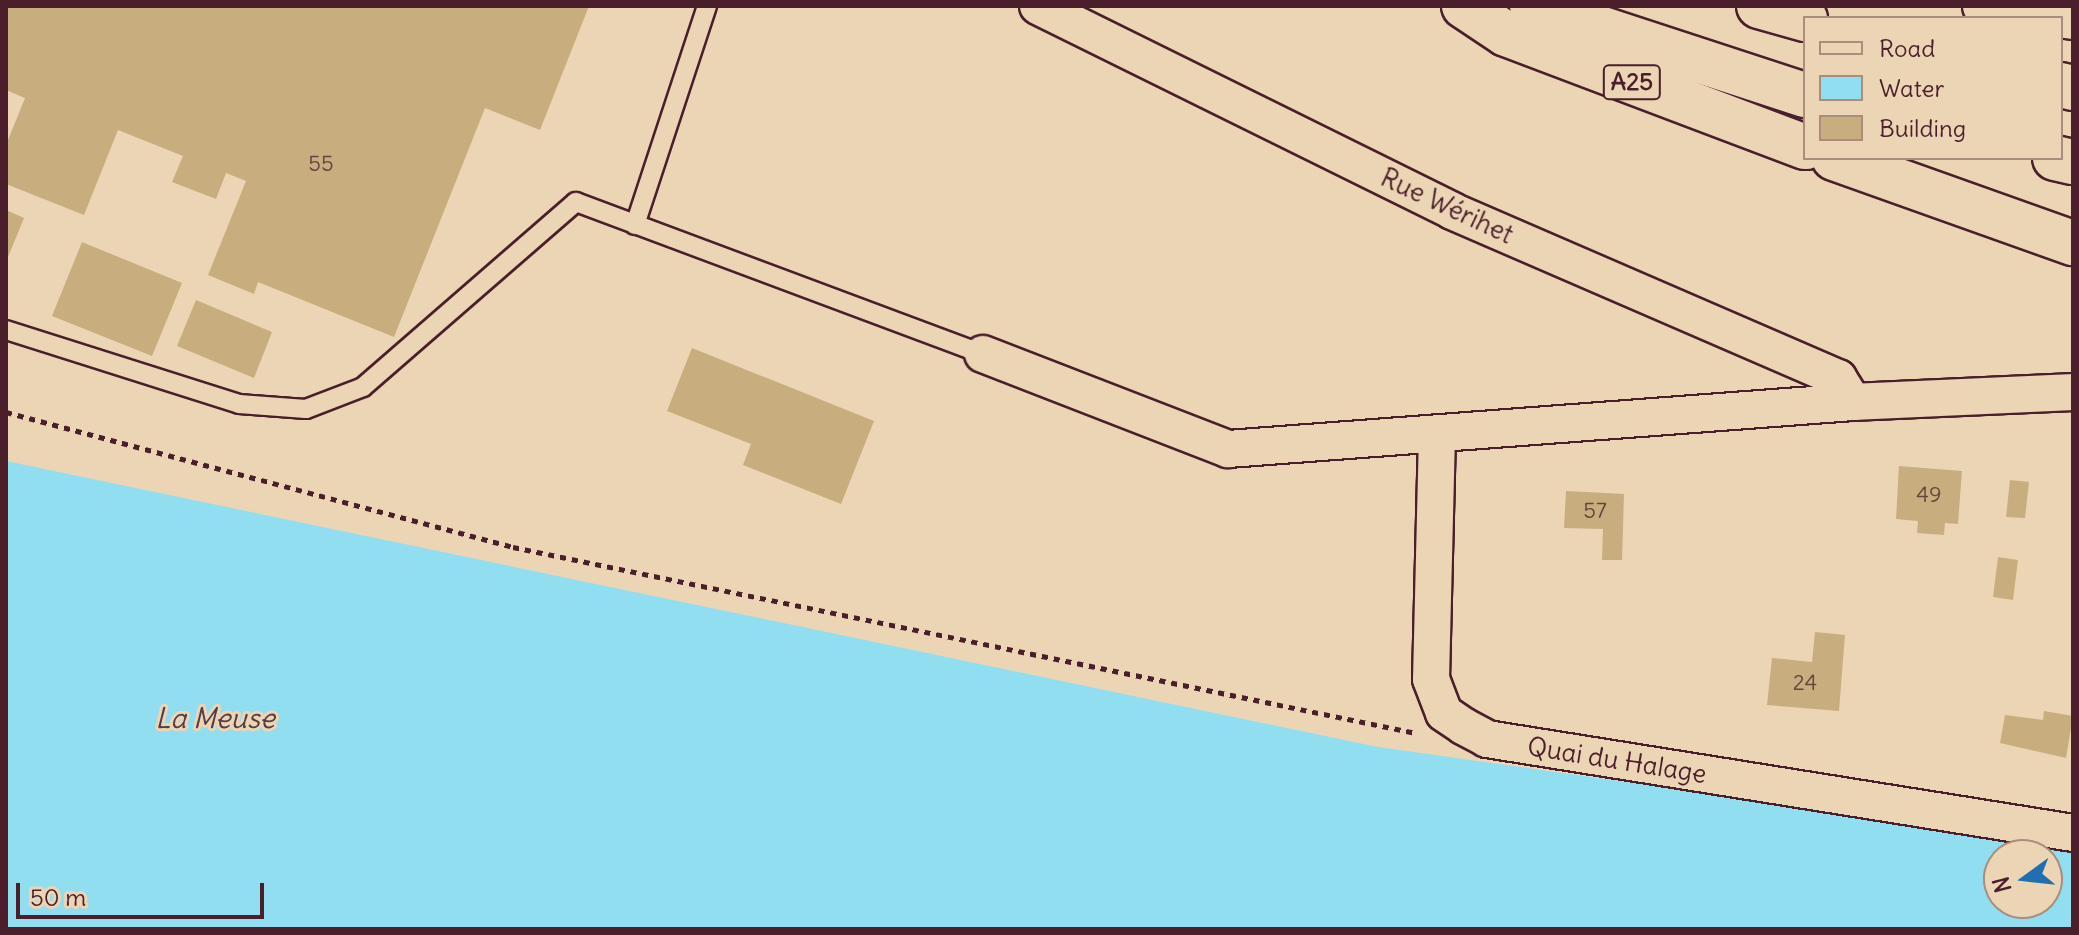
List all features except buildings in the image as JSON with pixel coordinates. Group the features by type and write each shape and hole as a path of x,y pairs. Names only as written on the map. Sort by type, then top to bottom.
{"highway":[{"name":"A25","path":"1464,6 1506,34 1803,146"},
{"name":"A25","path":"1532,6 1803,94"},
{"path":"1759,6 1803,18"},
{"path":"1985,6 2073,17"},
{"path":"1840,160 2073,243"}],"street":[{"name":"Rue Wérihet","path":"1038,6 1452,211 1838,378 1853,402"},
{"path":"983,354 1228,449 1853,402 2073,392"},
{"name":"Quai du Halage","path":"1437,434 1431,679 1444,713 1463,726 1487,739 2073,833"}],"lane":[{"path":"635,225 707,6"},
{"path":"6,330 239,404 306,409 363,387 576,202 983,354"}],"path":[{"path":"6,412 513,547 1431,736 1463,726"}],"water":[{"name":"La Meuse","path":"6,461 1378,747 2030,839 1983,839 1983,919 2063,919 2063,844 2073,845 2073,929 6,929"}]}
